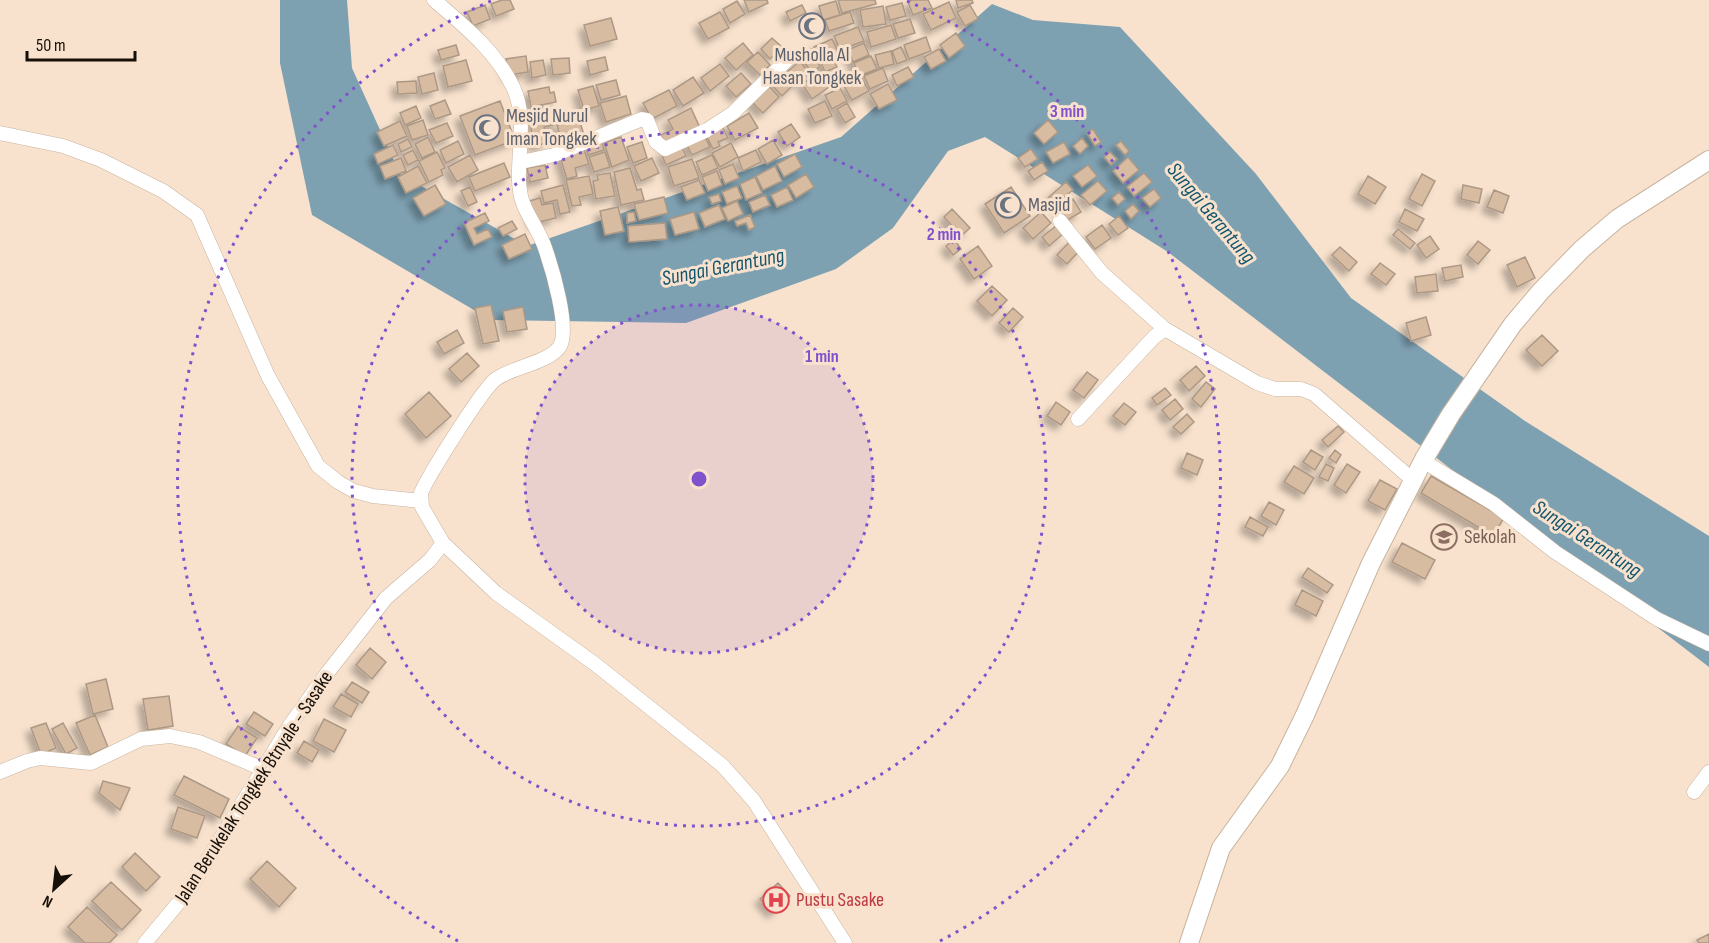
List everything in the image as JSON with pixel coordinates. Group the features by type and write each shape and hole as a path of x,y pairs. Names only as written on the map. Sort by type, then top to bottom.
{"street":[{"path":"434,0 475,35 511,81 518,97 520,189 524,204 545,248 558,299 563,331 556,350 505,373 490,384 422,490 421,501 443,543 496,593 595,664 723,766 754,801 845,943"},
{"path":"521,162 554,155 642,119 647,120 656,142 665,149 707,130 733,113 790,57"},
{"path":"0,133 63,146 93,157 163,191 198,215 268,376 318,466 338,482 354,490 421,501"},
{"path":"1189,943 1221,848 1280,766 1305,715 1371,563 1424,460 1451,414 1513,324 1582,249 1617,219 1709,160"},
{"path":"1060,221 1102,273 1165,329 1191,342 1257,383 1275,389 1301,389 1314,394 1414,481"},
{"path":"1078,419 1154,337 1165,329"},
{"path":"1424,460 1494,504 1555,552 1657,619 1709,644"},
{"name":"Jalan Berukelak Tongkek Btnyale - Sasake","path":"149,941 189,890 298,713 386,598 430,560 443,543"},
{"path":"0,772 40,758 91,763 141,740 170,736 199,742 263,769"},
{"path":"1694,792 1709,772"}],"water":[{"name":"Sungai Gerantung","path":"280,0 347,0 352,68 400,174 527,246 841,137 992,4 1033,20 1120,27 1256,174 1351,298 1525,421 1709,536 1709,667 1168,252 985,137 948,151 893,228 836,269 686,323 491,320 312,215 280,63"}],"building":[{"path":"510,0 514,9 496,16 491,4"},
{"path":"744,0 767,0 768,3 749,12"},
{"path":"838,0 875,0 876,4 842,13"},
{"path":"928,0 932,8 913,15 908,2"},
{"path":"956,0 972,0 973,3 958,8"},
{"path":"737,1 745,14 730,23 723,9"},
{"path":"836,1 840,15 823,20 819,6"},
{"path":"949,2 956,18 931,30 923,14"},
{"path":"902,3 906,16 890,20 886,7"},
{"path":"485,5 490,19 473,26 467,12"},
{"path":"802,5 806,13 790,21 786,12"},
{"path":"970,5 978,19 965,26 957,12"},
{"path":"883,6 886,24 863,27 860,10"},
{"path":"720,12 729,28 708,39 699,23"},
{"path":"850,12 854,23 829,31 825,20"},
{"path":"611,18 617,39 590,46 584,25"},
{"path":"910,19 915,33 898,38 893,24"},
{"path":"891,25 896,39 871,47 867,32"},
{"path":"858,27 864,41 840,50 834,36"},
{"path":"956,33 965,46 949,58 940,45"},
{"path":"926,37 931,51 909,59 904,45"},
{"path":"772,38 782,47 770,59 761,49"},
{"path":"832,39 840,56 833,59 837,67 825,72 814,47"},
{"path":"743,43 753,55 736,70 725,58"},
{"path":"864,43 869,55 853,62 848,50"},
{"path":"456,45 459,55 441,60 438,50"},
{"path":"901,47 907,60 897,64 892,51"},
{"path":"812,49 820,67 811,72 799,54"},
{"path":"939,49 946,61 931,69 924,57"},
{"path":"891,51 894,64 879,68 875,55"},
{"path":"758,52 770,65 760,75 747,62"},
{"path":"526,56 528,72 509,75 506,59"},
{"path":"871,56 877,69 859,76 854,63"},
{"path":"605,57 608,70 590,75 587,61"},
{"path":"569,58 570,73 553,75 551,59"},
{"path":"466,60 472,81 448,87 443,66"},
{"path":"543,60 546,75 532,78 530,62"},
{"path":"800,61 809,73 798,83 788,71"},
{"path":"720,64 729,76 710,91 701,78"},
{"path":"908,67 914,77 897,86 892,75"},
{"path":"883,68 888,81 870,89 864,76"},
{"path":"784,72 795,83 782,96 771,84"},
{"path":"434,73 438,90 422,94 418,77"},
{"path":"741,73 751,84 736,97 726,86"},
{"path":"819,73 829,87 812,99 802,84"},
{"path":"693,77 704,93 683,106 673,90"},
{"path":"861,77 869,91 852,100 844,86"},
{"path":"616,80 620,95 601,100 596,85"},
{"path":"416,81 417,93 398,94 397,82"},
{"path":"888,84 897,100 879,109 870,94"},
{"path":"768,85 779,97 763,113 751,101"},
{"path":"593,86 599,106 584,110 578,90"},
{"path":"549,87 550,93 554,92 556,102 531,107 528,91"},
{"path":"840,88 847,101 832,109 825,95"},
{"path":"669,90 677,106 652,119 643,103"},
{"path":"626,96 631,114 606,122 600,103"},
{"path":"445,100 451,114 435,119 430,106"},
{"name":"Mesjid Nurul Iman Tongkek","path":"500,101 515,140 475,155 460,116"},
{"path":"825,101 832,116 815,123 808,109"},
{"path":"847,103 855,117 845,123 837,109"},
{"path":"416,106 421,118 405,125 400,113"},
{"path":"691,108 700,128 665,145 661,135 673,129 668,120"},
{"path":"557,110 558,124 544,127 547,143 534,146 531,128 534,128 532,113"},
{"path":"576,110 585,138 562,144 557,125 567,123 565,113"},
{"path":"749,113 758,128 735,140 727,126"},
{"path":"423,120 428,135 412,140 407,126"},
{"path":"1048,120 1058,132 1044,144 1034,133"},
{"path":"400,121 407,136 384,146 377,132"},
{"path":"447,123 453,136 436,143 429,130"},
{"path":"791,124 800,137 787,146 778,132"},
{"path":"722,126 728,138 718,142 720,146 713,149 705,133"},
{"path":"1093,129 1101,142 1095,146 1087,133"},
{"path":"703,133 710,147 692,155 685,142"},
{"path":"428,137 435,152 422,158 415,144"},
{"path":"621,137 629,160 612,167 604,143"},
{"path":"1082,138 1088,146 1080,154 1073,146"},
{"path":"408,139 412,147 401,152 398,144"},
{"path":"601,139 604,150 588,155 585,144"},
{"path":"773,140 782,155 767,164 758,149"},
{"path":"458,141 464,154 446,163 440,150"},
{"path":"1121,141 1129,151 1125,155 1116,145"},
{"path":"642,142 647,158 633,163 627,147"},
{"path":"1064,142 1070,154 1053,163 1046,152"},
{"path":"731,143 738,157 720,167 712,153"},
{"path":"393,145 398,155 378,164 374,154"},
{"path":"681,145 686,156 666,165 661,153"},
{"path":"583,147 589,164 575,168 577,176 567,179 559,154"},
{"path":"1031,149 1038,159 1025,167 1018,158"},
{"path":"413,150 418,160 408,165 403,155"},
{"path":"756,150 761,162 743,171 738,158"},
{"path":"437,152 445,168 441,170 443,175 429,182 419,161"},
{"path":"605,152 610,167 594,172 589,157"},
{"path":"1110,152 1117,159 1111,165 1104,157"},
{"path":"795,154 802,167 784,177 777,164"},
{"path":"470,155 478,170 457,182 448,167"},
{"path":"712,155 718,168 702,175 696,162"},
{"path":"1128,157 1139,170 1123,183 1113,171"},
{"path":"401,158 406,171 385,179 380,166"},
{"path":"652,158 659,173 641,181 634,166"},
{"path":"692,159 699,178 674,186 668,167"},
{"path":"1042,162 1048,171 1034,180 1028,171"},
{"path":"504,163 510,177 475,191 469,177"},
{"path":"733,164 739,178 725,184 719,170"},
{"path":"545,165 548,178 530,182 527,168"},
{"path":"1088,165 1097,176 1082,187 1073,176"},
{"path":"418,166 427,183 406,193 398,177"},
{"path":"775,166 782,181 763,190 756,176"},
{"path":"630,168 637,190 641,189 644,200 621,205 614,172"},
{"path":"717,171 722,185 708,191 702,177"},
{"path":"610,173 615,196 596,199 593,181 598,180 597,175"},
{"path":"1144,173 1152,182 1134,196 1127,187"},
{"path":"806,174 814,187 796,198 788,185"},
{"path":"1422,174 1435,181 1422,206 1409,199"},
{"path":"589,176 593,194 579,197 581,205 572,206 566,180"},
{"path":"1368,176 1386,187 1375,204 1358,194"},
{"path":"755,177 762,193 746,200 740,184"},
{"path":"699,180 705,193 687,200 681,187"},
{"path":"1098,181 1107,191 1090,205 1081,195"},
{"path":"1066,182 1073,190 1055,204 1049,197"},
{"path":"435,185 446,204 424,216 413,198"},
{"path":"563,185 570,212 560,214 557,200 544,203 541,191"},
{"path":"1463,185 1482,189 1479,203 1461,199"},
{"path":"737,186 742,198 727,204 722,192"},
{"path":"470,187 477,202 468,206 461,191"},
{"path":"787,187 793,200 777,207 771,195"},
{"path":"1011,187 1030,216 1004,233 985,204"},
{"path":"1154,189 1161,198 1150,207 1142,198"},
{"path":"1494,190 1509,196 1503,213 1487,207"},
{"path":"1119,192 1125,199 1118,205 1112,198"},
{"path":"719,194 721,201 712,204 709,197"},
{"path":"765,195 770,205 753,212 749,202"},
{"path":"664,197 668,213 639,220 634,204"},
{"path":"540,198 542,205 553,203 556,218 534,223 529,201"},
{"path":"1073,199 1081,212 1066,221 1059,209"},
{"path":"737,201 743,214 728,221 722,208"},
{"path":"1133,204 1139,211 1131,219 1125,211"},
{"path":"719,205 725,219 705,227 699,213"},
{"path":"618,207 624,231 605,235 600,211"},
{"path":"952,209 970,228 961,236 944,217"},
{"path":"1405,209 1424,219 1417,231 1399,222"},
{"path":"634,212 636,221 627,223 627,213"},
{"path":"694,212 699,229 675,235 670,219"},
{"path":"1041,212 1051,223 1033,239 1023,228"},
{"path":"485,213 489,221 474,228 477,234 488,229 492,237 474,245 464,223"},
{"path":"750,215 755,227 749,230 746,223 737,226 735,221"},
{"path":"1119,216 1128,228 1118,235 1109,224"},
{"path":"512,221 517,229 503,236 498,228"},
{"path":"665,223 667,239 629,242 628,226"},
{"path":"1057,225 1064,233 1049,246 1042,237"},
{"path":"1102,225 1111,238 1095,249 1086,237"},
{"path":"1398,229 1415,243 1410,249 1393,235"},
{"path":"525,234 532,249 509,259 502,245"},
{"path":"1430,236 1439,249 1426,258 1417,245"},
{"path":"954,239 961,249 953,255 946,246"},
{"path":"1071,240 1081,249 1067,264 1057,255"},
{"path":"1478,241 1490,250 1478,264 1467,255"},
{"path":"978,246 992,266 974,279 960,259"},
{"path":"1340,247 1357,262 1349,271 1332,255"},
{"path":"1525,257 1535,278 1517,287 1507,265"},
{"path":"1380,263 1395,274 1386,285 1371,274"},
{"path":"1461,265 1463,277 1445,281 1442,268"},
{"path":"1436,274 1438,291 1417,293 1415,277"},
{"path":"992,286 1007,300 992,316 977,301"},
{"path":"491,305 499,341 483,344 475,308"},
{"path":"523,307 527,329 507,332 503,311"},
{"path":"1013,308 1023,317 1009,332 999,323"},
{"path":"1426,317 1431,335 1411,341 1406,323"},
{"path":"457,330 464,343 444,354 437,342"},
{"path":"1542,335 1558,351 1542,366 1526,350"},
{"path":"467,353 479,366 461,382 449,369"},
{"path":"1196,366 1205,376 1189,391 1180,380"},
{"path":"1087,372 1098,380 1084,398 1073,390"},
{"path":"1206,382 1215,389 1201,407 1192,399"},
{"path":"1165,388 1171,395 1157,405 1152,398"},
{"path":"429,392 451,416 426,438 405,414"},
{"path":"1175,399 1183,409 1170,420 1162,410"},
{"path":"1056,402 1070,412 1061,425 1047,416"},
{"path":"1124,403 1136,412 1125,425 1113,416"},
{"path":"1187,414 1194,422 1181,434 1173,427"},
{"path":"1338,426 1344,432 1328,447 1322,440"},
{"path":"1311,450 1323,457 1315,470 1303,462"},
{"path":"1335,450 1341,455 1336,463 1329,458"},
{"path":"1187,453 1203,460 1197,475 1181,468"},
{"path":"1326,464 1334,468 1328,481 1319,477"},
{"path":"1347,464 1360,472 1346,493 1334,485"},
{"path":"1294,466 1314,478 1304,494 1284,482"},
{"path":"1431,476 1504,518 1493,536 1421,493"},
{"path":"1380,480 1397,489 1385,510 1368,501"},
{"path":"1269,502 1284,510 1276,525 1261,516"},
{"path":"1250,517 1268,527 1263,536 1245,527"},
{"path":"1402,543 1435,560 1425,579 1392,562"},
{"path":"1308,568 1333,585 1327,593 1302,577"},
{"path":"1302,590 1323,601 1316,616 1295,605"},
{"path":"370,648 386,662 372,679 356,665"},
{"path":"106,679 113,709 93,714 86,684"},
{"path":"352,682 369,692 362,703 345,692"},
{"path":"341,694 358,704 351,717 333,707"},
{"path":"169,696 173,726 148,730 143,699"},
{"path":"254,712 273,724 265,736 246,724"},
{"path":"95,715 108,747 90,755 76,723"},
{"path":"324,719 346,730 334,752 313,741"},
{"path":"46,723 56,748 41,754 31,728"},
{"path":"63,723 77,748 66,754 52,729"},
{"path":"238,726 257,738 245,756 226,744"},
{"path":"304,741 319,750 312,762 297,753"},
{"path":"184,776 229,799 220,818 174,795"},
{"path":"103,781 130,788 120,810 99,793"},
{"path":"178,807 205,816 197,838 171,829"},
{"path":"135,853 160,877 146,891 122,867"},
{"path":"267,861 296,888 279,907 250,879"},
{"path":"111,882 141,910 122,930 92,901"},
{"path":"778,883 790,896 773,913 760,899"},
{"path":"87,907 117,935 109,943 85,943 68,927"},
{"path":"1709,934 1709,943 1699,943 1697,940"}],"place":[{"name":"Musholla Al Hasan Tongkek","path":"812,26"},
{"name":"Mesjid Nurul Iman Tongkek","path":"487,128"},
{"name":"Masjid","path":"1008,205"},
{"name":"Sekolah","path":"1444,537"},
{"name":"Pustu Sasake","path":"776,900"}]}
